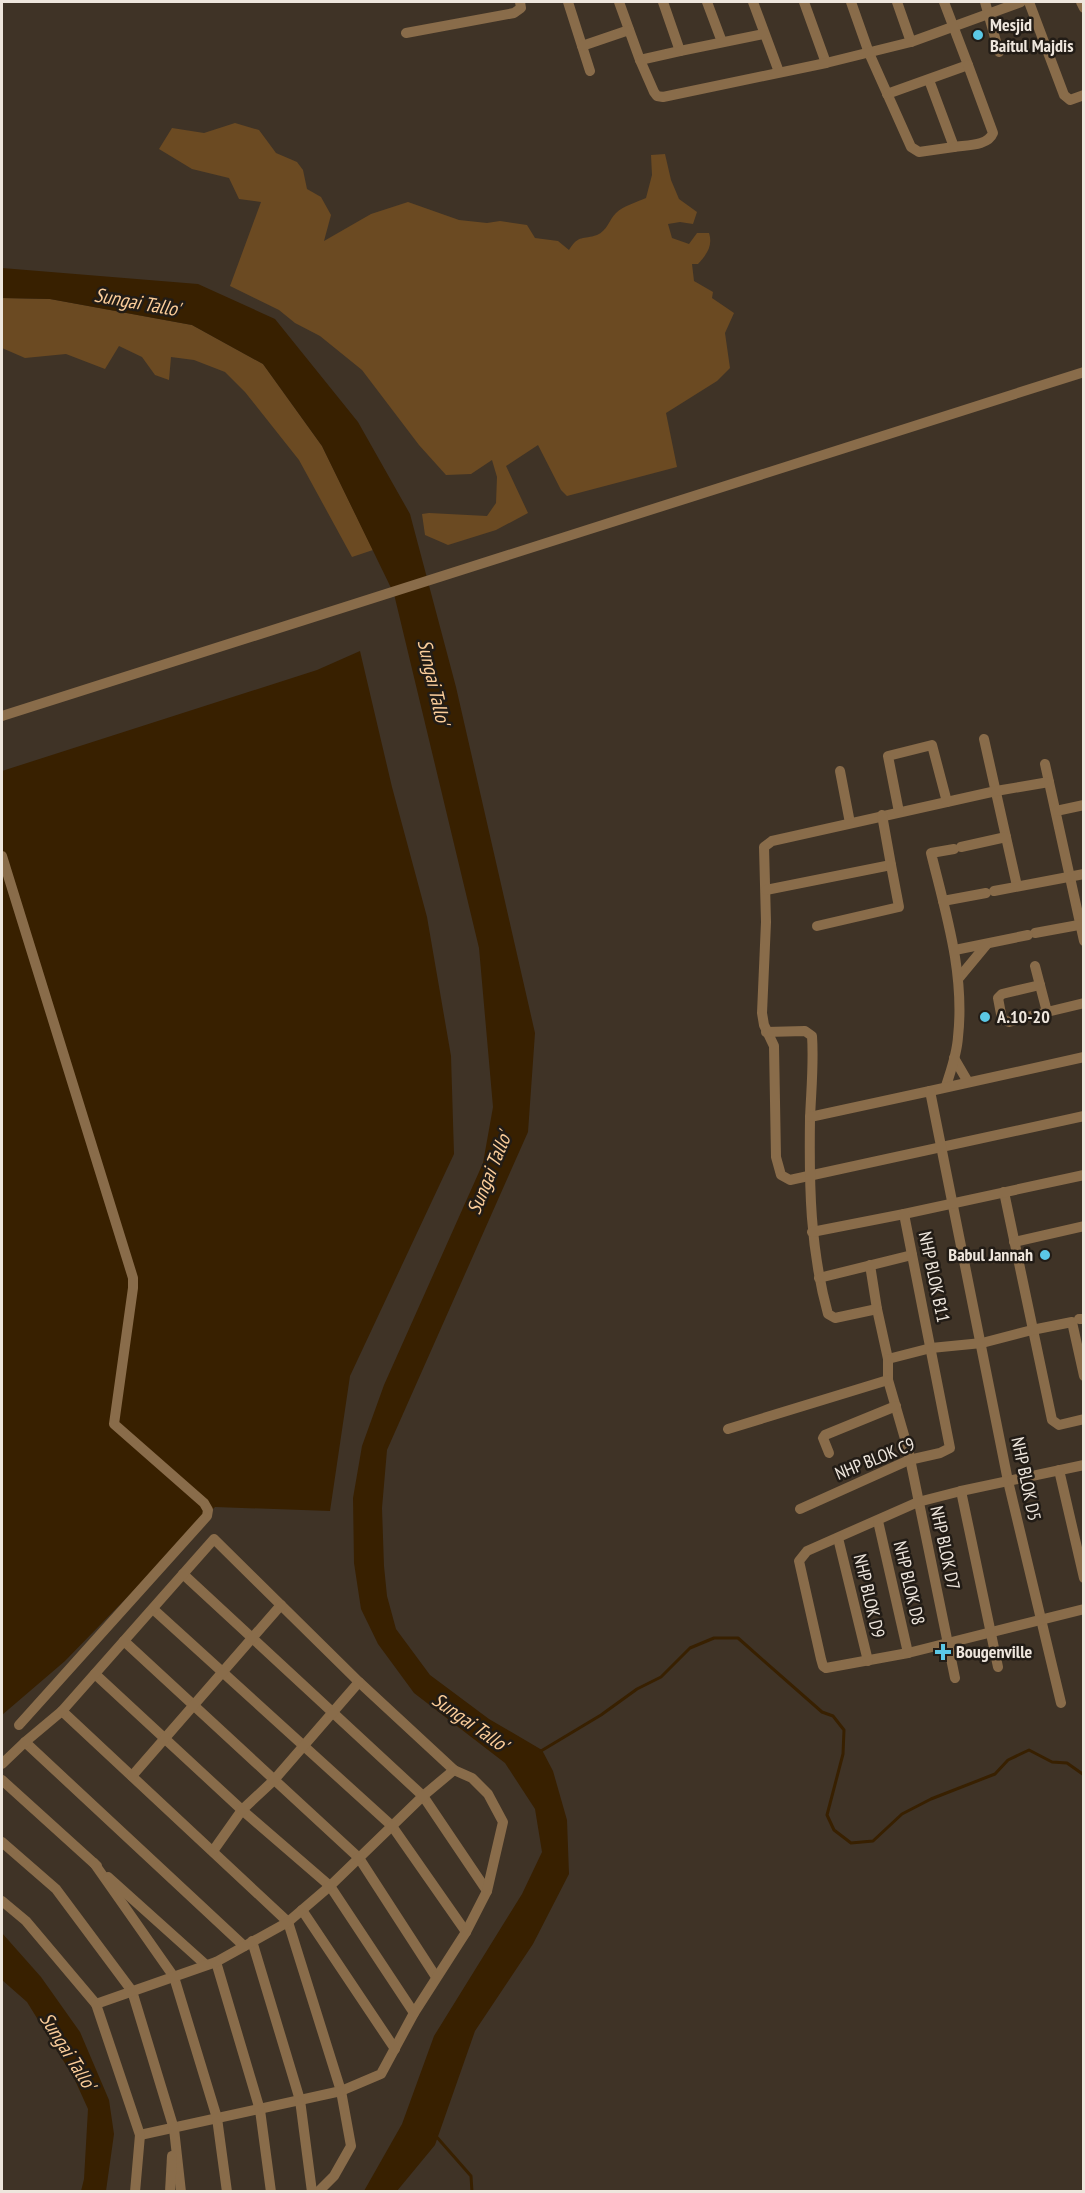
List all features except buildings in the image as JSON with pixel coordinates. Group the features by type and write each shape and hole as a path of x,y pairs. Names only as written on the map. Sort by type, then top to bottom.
{"street":[{"path":"406,33 514,13 521,8 520,2"},
{"path":"568,2 590,71"},
{"path":"619,2 640,60 654,92 660,97 826,63 911,42 1021,2"},
{"path":"663,2 680,51"},
{"path":"707,2 722,42"},
{"path":"753,2 779,72"},
{"path":"804,2 826,63"},
{"path":"851,2 869,53 908,141 915,150 924,152 980,143 989,140 993,133 944,2"},
{"path":"897,2 911,42"},
{"path":"985,2 999,52"},
{"path":"1029,2 1064,95 1070,100 1083,95"},
{"path":"1081,2 1083,8"},
{"path":"582,46 629,30"},
{"path":"640,60 764,34"},
{"path":"886,94 968,65"},
{"path":"929,80 954,147"},
{"path":"2,716 1083,372"},
{"path":"984,739 1017,886"},
{"path":"899,812 888,756 932,745 947,802"},
{"path":"1045,764 1069,876 1082,924 1083,941"},
{"path":"840,771 850,823"},
{"path":"1049,782 882,815 767,844 764,849 766,890 762,1012 766,1032 774,1050 774,1116 778,1168 781,1175 790,1180 1083,1116"},
{"path":"1056,811 1083,805"},
{"path":"818,926 904,906 891,865 882,815"},
{"path":"946,1086 958,1037 958,979 955,950 931,853 1006,837"},
{"path":"2,856 132,1278 133,1288 114,1424 204,1503 208,1510 207,1516 20,1725"},
{"path":"766,890 891,865"},
{"path":"943,901 1083,874"},
{"path":"955,950 1082,924"},
{"path":"958,979 987,944"},
{"path":"1035,966 1047,1012"},
{"path":"1040,985 1002,994 999,998 1002,1019 1009,1022 1083,1003"},
{"path":"766,1032 805,1031 812,1036 809,1176 811,1228 819,1278 828,1314 835,1318 877,1309"},
{"path":"810,1117 1083,1057"},
{"path":"954,1058 968,1082"},
{"name":"NHP BLOK B11","path":"930,1091 951,1203 982,1343"},
{"path":"811,1228 904,1214 1083,1175"},
{"path":"1004,1192 1052,1420 1059,1425 1083,1419"},
{"name":"NHP BLOK B11","path":"904,1214 948,1435"},
{"path":"1014,1242 1083,1226"},
{"path":"819,1278 912,1255"},
{"name":"NHP BLOK D7","path":"870,1265 888,1359 888,1380 908,1449 955,1678"},
{"path":"888,1359 931,1348 982,1343 1078,1320 1083,1376"},
{"name":"NHP BLOK D5","path":"982,1343 1008,1481 1061,1702"},
{"path":"728,1429 888,1380"},
{"path":"829,1453 823,1438 825,1435 896,1406"},
{"name":"NHP BLOK C9","path":"800,1509 909,1460 945,1451 950,1448 948,1435"},
{"path":"1083,1465 918,1502 807,1551 799,1561 821,1659 824,1666 830,1669 908,1653 1083,1609"},
{"path":"1059,1470 1083,1578"},
{"path":"961,1491 998,1667"},
{"name":"NHP BLOK D8","path":"878,1521 908,1653"},
{"name":"NHP BLOK D9","path":"838,1538 868,1661"},
{"path":"2,1764 59,1713 214,1539 359,1682 454,1770 472,1778 488,1794 503,1822 487,1891 466,1932 414,2013 381,2074 341,2091 141,2135"},
{"path":"183,1574 423,1796 487,1891"},
{"path":"132,1776 281,1605"},
{"path":"153,1609 392,1826 466,1932"},
{"path":"124,1641 359,1858 436,1977"},
{"path":"95,1674 242,1810 330,1886 414,2013"},
{"path":"213,1851 242,1810 274,1780 359,1682"},
{"path":"41,1701 59,1713 132,1776 288,1922 341,2091 351,2146 334,2175 318,2192"},
{"path":"25,1742 248,1944 300,2100 312,2192"},
{"path":"96,2004 211,1964 288,1922 330,1886 423,1796 454,1770"},
{"path":"2,1780 93,1863 211,1964 260,2110 271,2192"},
{"path":"2,1842 56,1890 132,1991 174,2129 181,2192"},
{"path":"93,1863 174,1977 218,2118 227,2192"},
{"path":"2,1901 26,1921 96,2004 141,2135 135,2192"},
{"path":"302,1910 395,2049"},
{"path":"170,2192 174,2129"}],"shaded area":[{"path":"235,123 259,130 276,153 297,162 303,170 307,189 321,197 331,215 324,241 371,214 408,202 459,220 487,223 500,221 527,225 535,238 558,241 569,250 582,238 600,233 626,206 646,198 652,175 651,155 665,154 671,180 679,199 697,212 693,224 680,222 668,224 672,238 689,244 697,233 709,233 710,246 698,264 692,264 694,281 713,292 712,298 734,313 725,333 730,368 717,381 666,413 677,467 567,496 561,490 538,445 506,466 528,513 496,530 448,545 425,535 422,514 487,516 496,503 497,477 492,460 471,474 446,475 419,445 362,370 320,336 295,323 279,310 230,286 261,202 239,199 229,178 192,169 159,149 172,128 204,133"},
{"path":"2,298 50,299 192,325 263,364 322,446 373,550 352,557 299,460 245,392 225,372 194,360 171,357 169,380 155,375 142,357 119,346 105,369 66,354 25,358 2,348"}],"water":[{"name":"Sungai Tallo'","path":"2,268 198,284 275,319 358,422 410,514 456,687 535,1033 528,1132 387,1450 382,1508 384,1566 387,1596 396,1629 430,1675 489,1719 542,1750 553,1771 567,1820 569,1874 533,1944 475,2031 435,2145 397,2191 364,2191 402,2124 434,2036 522,1894 542,1852 535,1809 505,1763 414,1693 378,1644 361,1609 354,1563 353,1498 362,1446 384,1385 483,1163 493,1107 479,948 394,594 322,446 263,364 192,325 50,299 2,298"},
{"path":"360,651 392,787 427,917 451,1056 454,1154 350,1376 330,1511 215,1507 65,1661 2,1715 2,771 317,670"},
{"name":"Sungai Tallo'","path":"2,1933 41,1977 80,2032 109,2100 114,2134 106,2191 81,2191 84,2179 88,2109 74,2078 27,2002 2,1980"}],"waterway":[{"path":"541,1751 601,1715 637,1689 661,1677 690,1648 714,1638 738,1638 822,1712 833,1716 844,1730 843,1754 827,1815 834,1830 851,1843 873,1841 902,1814 931,1799 995,1774 1008,1760 1029,1750 1052,1762 1067,1763 1084,1775"},
{"path":"435,2135 471,2176 472,2192"}],"place":[{"name":"Mesjid Baitul Majdis","path":"978,35"},
{"name":"A.10-20","path":"985,1017"},
{"name":"Babul Jannah","path":"1045,1255"},
{"name":"Bougenville","path":"943,1652"}]}
